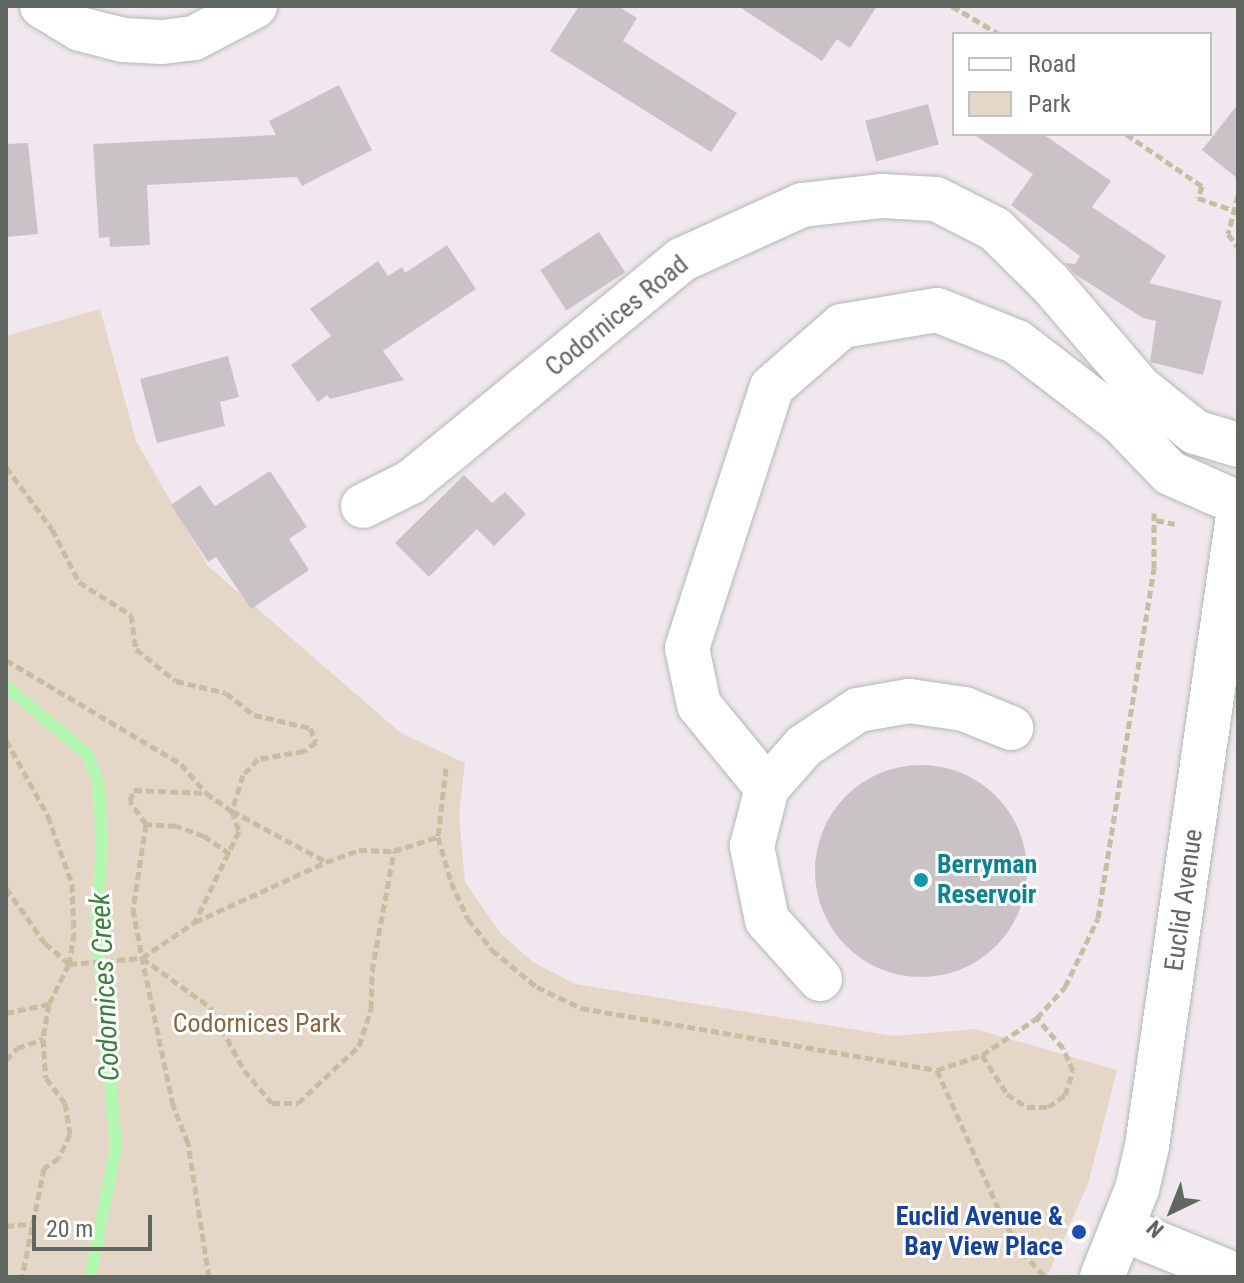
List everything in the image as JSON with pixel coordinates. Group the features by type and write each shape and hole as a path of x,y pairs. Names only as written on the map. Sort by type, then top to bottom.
{"street":[{"path":"42,6 80,29 123,40 162,42 194,38 255,6"},
{"name":"Codornices Road","path":"363,506 411,482 681,260 802,205 882,196 936,199 995,229 1050,283 1140,388 1195,432 1238,445"},
{"path":"767,788 699,705 687,648 772,387 842,326 937,310 1017,342 1122,423 1170,473 1238,503"},
{"name":"Euclid Avenue","path":"1102,1277 1122,1229 1144,1161 1238,516"},
{"path":"820,979 767,920 752,846 767,788 804,746 858,710 909,701 964,709 1011,728"},
{"path":"1122,1229 1238,1276"}],"path":[{"path":"952,6 996,32"},
{"path":"1129,136 1202,186 1198,198 1233,210"},
{"path":"1238,195 1228,234 1238,247"},
{"path":"6,467 52,529 79,582 131,615 136,649 176,681 226,693 254,715 310,728 316,742 304,751 258,759 243,775 232,811 239,831 195,922"},
{"path":"446,768 438,837 468,919 492,950 537,987 581,1008 937,1070 982,1055 1037,1018 1065,987 1098,918 1154,568 1156,520"},
{"path":"6,660 181,764 206,793 232,811 326,862"},
{"path":"6,740 48,816 72,884 74,933 69,964 49,1004 43,1039 46,1078 65,1103 70,1134 59,1158 44,1168 22,1277"},
{"path":"206,793 134,790 130,801 146,824 133,909 173,1105 188,1143 209,1277"},
{"path":"146,824 176,826 204,836 230,854"},
{"path":"142,958 195,922 326,862 359,850 394,851 438,837"},
{"path":"69,964 114,956 142,958 210,1007 244,1070 272,1103 298,1103 359,1046 371,1008 372,971 394,851"},
{"path":"6,888 45,943 69,964"},
{"path":"6,1013 49,1004"},
{"path":"982,1055 1007,1094 1027,1107 1048,1107 1065,1095 1073,1071 1063,1048 1037,1018"},
{"path":"6,1060 17,1048 43,1039"},
{"path":"937,1070 1002,1217 1022,1252 1045,1277"},
{"path":"6,1226 31,1224"}],"green space":[{"name":"Codornices Park","path":"100,309 136,441 208,566 401,733 465,763 459,814 465,882 501,934 533,962 575,984 894,1036 975,1029 1117,1070 1088,1184 1047,1277 6,1277 6,336"}],"building":[{"path":"579,6 618,6 637,18 623,41 737,113 711,152 550,51"},
{"path":"738,6 877,6 850,48 837,39 822,61"},
{"path":"339,85 372,150 302,186 297,177 147,185 150,245 110,247 109,237 99,238 93,144 276,135 269,121"},
{"path":"928,104 939,145 876,161 865,121"},
{"path":"1238,104 1238,179 1202,150"},
{"path":"976,136 1046,136 1111,181 1092,207 1166,256 1149,283 1222,301 1203,375 1150,362 1156,321 1143,318 1075,274 1065,263 1075,264 1080,256 1011,205 1033,174"},
{"path":"28,143 38,234 6,237 6,144"},
{"path":"599,232 625,272 566,310 540,270"},
{"path":"447,245 476,289 383,351 404,380 330,399 327,395 318,402 291,365 331,336 310,309 378,261 388,276 402,267 405,273"},
{"path":"228,356 239,397 220,402 225,426 157,443 140,379"},
{"path":"270,471 307,527 289,539 309,570 251,609 216,557 208,562 171,505 200,485 215,506"},
{"path":"464,475 492,503 505,492 526,514 494,546 477,529 429,577 395,543"},
{"name":"Berryman Reservoir","path":"921,765 962,773 996,796 1019,830 1027,871 1019,912 996,946 962,969 921,977 880,969 846,946 823,912 815,871 823,830 846,796 880,773"}],"waterway":[{"name":"Codornices Creek","path":"6,686 88,755 98,782 102,844 96,922 116,1147 90,1277"}],"place":[{"name":"Berryman Reservoir","path":"921,880"},
{"name":"Euclid Avenue & Bay View Place","path":"1079,1232"}]}
